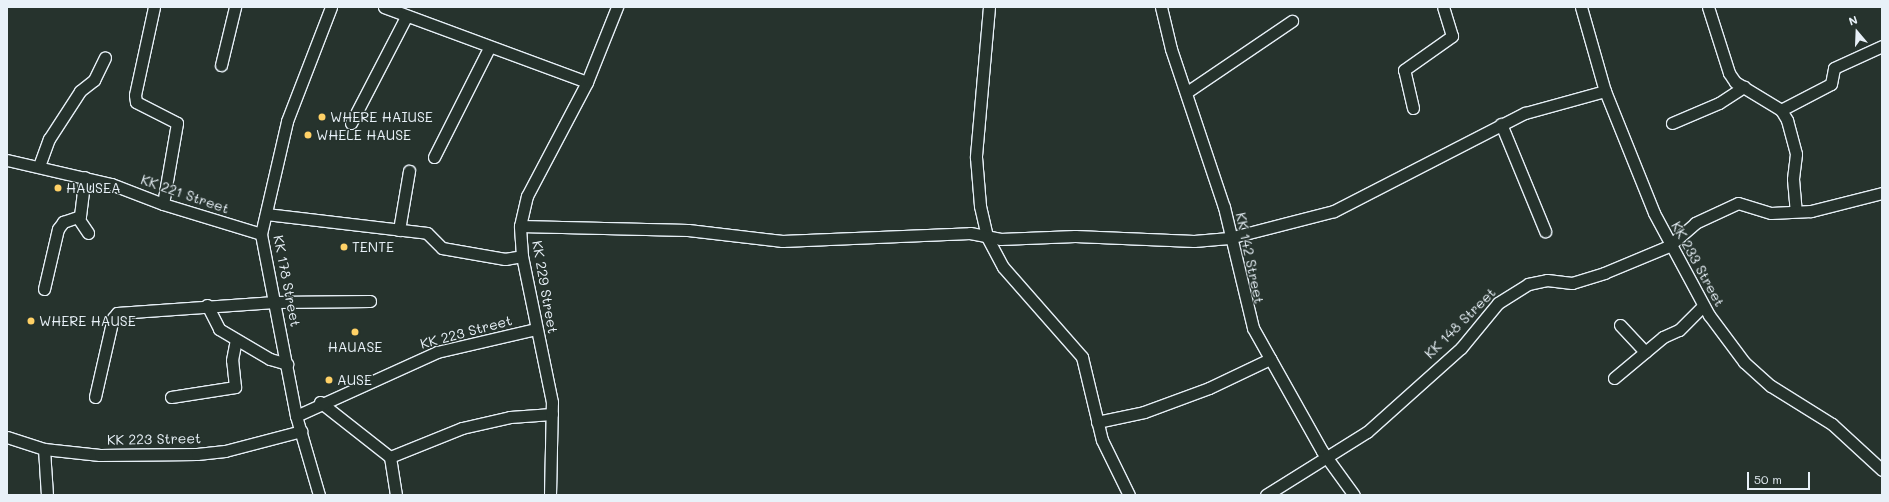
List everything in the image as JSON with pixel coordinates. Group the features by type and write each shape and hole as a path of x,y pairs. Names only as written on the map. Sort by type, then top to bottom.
{"street":[{"path":"154,7 135,95 136,102 177,123 163,204"},
{"path":"220,65 235,7"},
{"name":"KK 178 Street","path":"319,495 296,416 261,234 287,121 331,7"},
{"path":"384,7 406,17 489,48 586,82"},
{"name":"KK 229 Street","path":"550,495 552,414 522,256 520,226 527,196 586,82 617,7"},
{"path":"989,7 976,157 980,206 987,237 1003,267 1082,357 1097,422 1118,478 1129,495"},
{"name":"KK 142 Street","path":"1161,7 1171,49 1224,206 1229,238 1247,314 1270,358 1328,460 1354,495"},
{"path":"1412,108 1404,70 1452,36 1443,7"},
{"name":"KK 233 Street","path":"1581,7 1605,91 1668,246 1703,306 1744,362 1771,386 1832,424 1880,465"},
{"path":"1708,7 1729,73 1744,87 1781,110 1796,154 1793,179 1796,211"},
{"path":"351,123 406,17"},
{"path":"1186,92 1292,21"},
{"path":"1781,110 1831,84 1834,68 1882,46"},
{"path":"434,157 489,48"},
{"path":"39,166 49,139 80,91 94,80 105,57"},
{"path":"1672,123 1719,103 1744,87"},
{"path":"520,226 688,230 782,241 970,232 987,237 1075,236 1194,242 1229,238 1345,206 1501,124 1552,104 1605,91"},
{"path":"1501,124 1545,231"},
{"name":"KK 221 Street","path":"7,160 85,177 163,204 261,234"},
{"path":"399,230 410,171"},
{"path":"85,177 78,218 88,233"},
{"name":"KK 148 Street","path":"1266,495 1328,460 1386,416 1420,381 1461,348 1507,297 1538,281 1562,284 1586,280 1668,246 1695,223 1738,202 1771,213 1820,210 1882,193"},
{"path":"266,214 427,233 442,248 505,259 522,256"},
{"path":"44,289 58,229 63,222 78,218"},
{"path":"95,398 113,318 118,313 207,305 275,302 370,301"},
{"path":"207,305 219,329 270,359 287,364"},
{"path":"1614,378 1645,352 1679,330 1703,306"},
{"path":"1620,325 1645,352"},
{"name":"KK 223 Street","path":"296,416 320,402 436,352 536,329"},
{"path":"171,397 235,387 232,360 236,340"},
{"path":"1097,422 1144,412 1209,388 1270,358"},
{"path":"320,402 390,457 396,495"},
{"path":"390,457 462,428 510,417 552,414"},
{"name":"KK 223 Street","path":"7,437 44,449 100,455 197,454 225,451 301,431"},
{"path":"44,449 46,495"}],"place":[{"name":"WHERE HAIUSE","path":"322,117"},
{"name":"WHELE HAUSE","path":"308,135"},
{"name":"HAUSEA","path":"58,188"},
{"name":"TENTE","path":"344,247"},
{"name":"WHERE HAUSE","path":"31,321"},
{"name":"HAUASE","path":"355,332"},
{"name":"AUSE","path":"329,380"}]}
